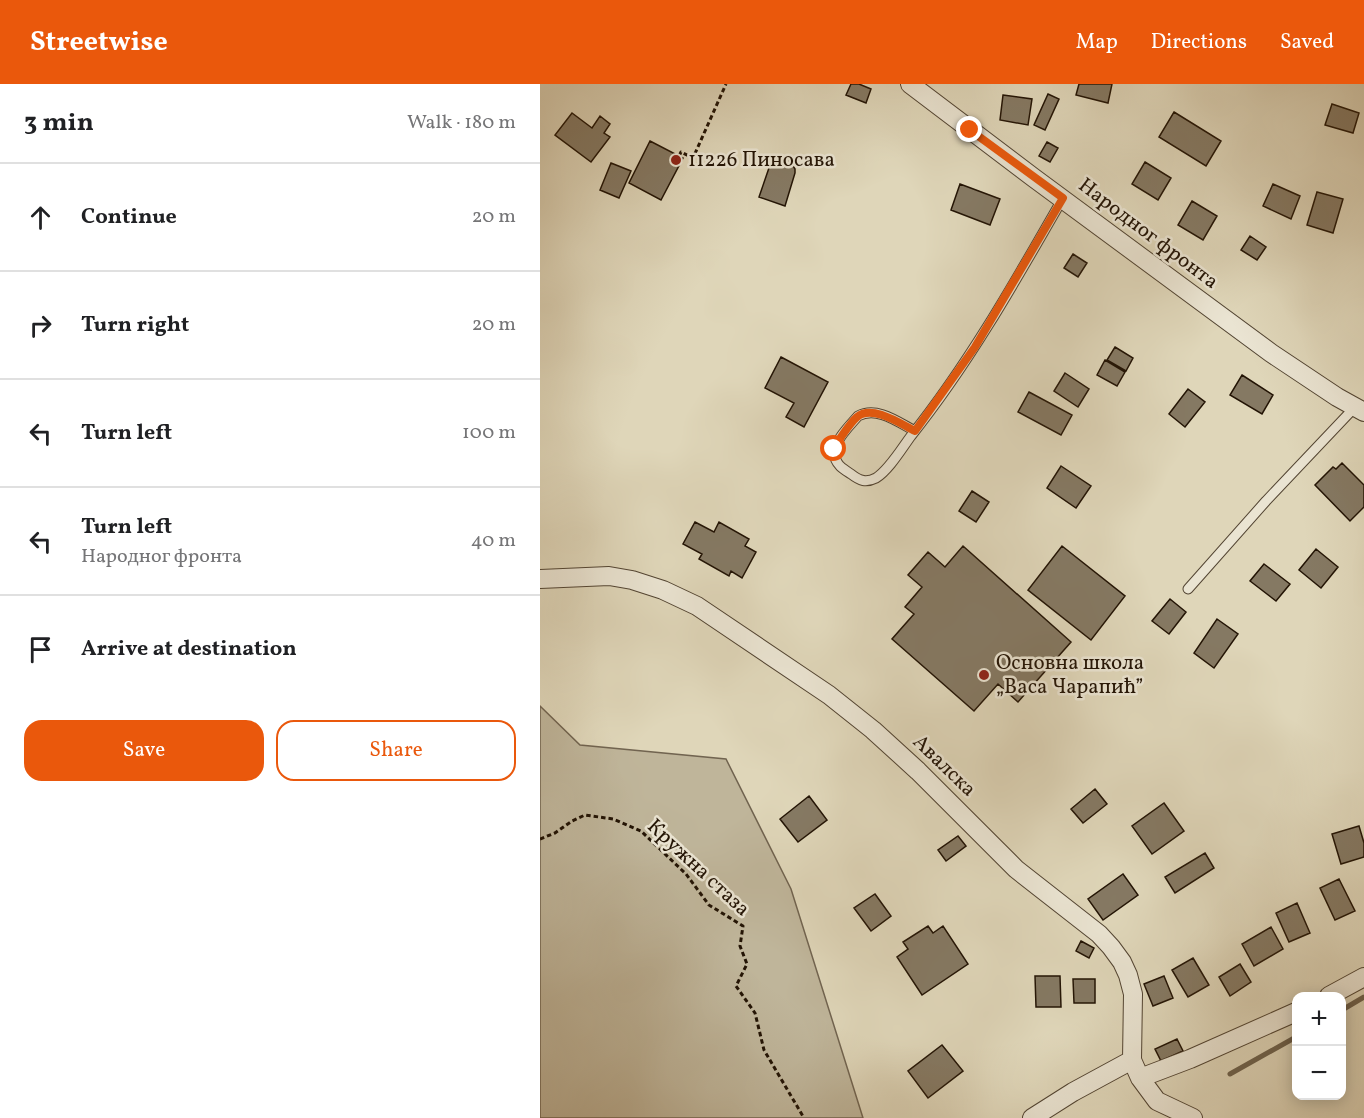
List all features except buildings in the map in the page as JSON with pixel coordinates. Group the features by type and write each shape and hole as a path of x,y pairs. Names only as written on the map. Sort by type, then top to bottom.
{"street":[{"name":"Народног фронта","path":"910,84 1270,352 1360,409"},
{"name":"Авалска","path":"540,579 609,576 632,580 663,590 697,606 829,695 873,730 918,771 1016,869 1099,934 1111,947 1122,962 1133,994 1132,1060 1140,1078 1157,1101 1193,1118"},
{"path":"1336,992 1364,977"},
{"path":"1140,1078 1190,1059 1292,1014"},
{"path":"1032,1118 1073,1092 1132,1060"}],"lane":[{"path":"915,431 881,414 872,412 863,414 858,416 836,444 834,454 840,466 863,481 873,479 884,471 915,431 975,347 1063,198"},
{"path":"1188,589 1266,501 1360,409"}],"path":[{"path":"679,156 681,152 693,158 726,84"},
{"name":"Кружна стаза","path":"540,838 555,834 572,821 585,815 613,819 641,831 686,874 709,904 743,926 740,946 747,964 736,986 755,1014 764,1050 804,1118"}],"shaded area":[{"path":"540,706 580,745 726,759 791,889 863,1118 540,1118"}],"waterway":[{"path":"1346,1008 1364,997"},
{"path":"1230,1074 1292,1039"}],"place":[{"name":"11226 Пиносава","path":"676,160"},
{"name":"Основна школа „Васа Чарапић”","path":"984,675"}],"route":[{"path":"834,449 858,416 867,412 881,414 915,431 975,347 1063,198 970,130"}]}
